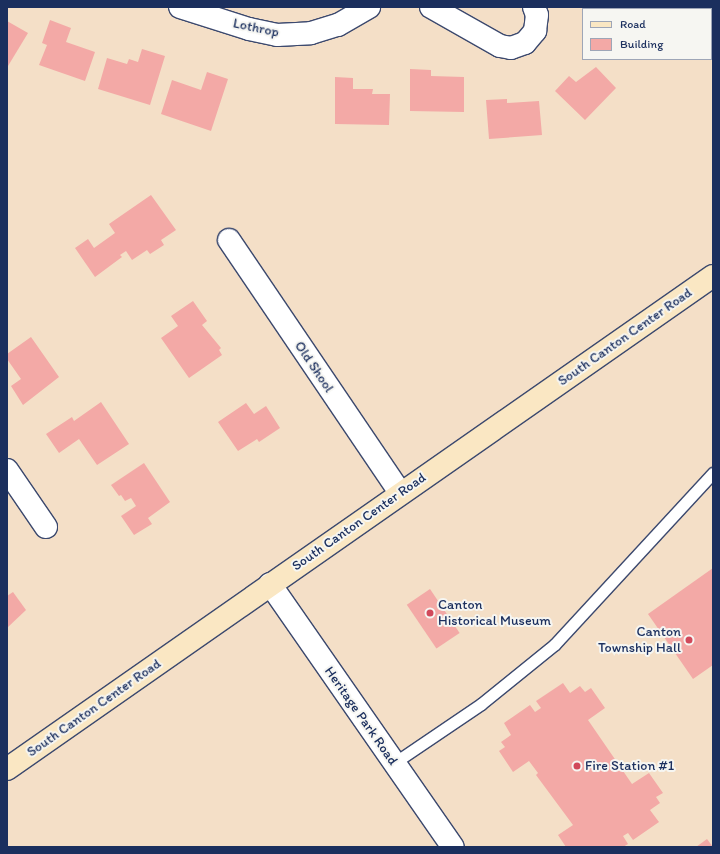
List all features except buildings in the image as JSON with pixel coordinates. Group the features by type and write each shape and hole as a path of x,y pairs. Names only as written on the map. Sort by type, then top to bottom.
{"main road":[{"name":"South Canton Center Road","path":"7,769 713,276"}],"street":[{"name":"Lothrop","path":"180,7 277,35 304,33 338,25 369,7"},
{"path":"431,7 500,46 512,48 524,43 535,31 537,16 534,7"},
{"name":"Old Shool","path":"229,240 400,494"},
{"path":"7,470 46,527"},
{"name":"Heritage Park Road","path":"270,584 453,847"}],"lane":[{"path":"394,763 481,704 555,644 713,473"}],"place":[{"name":"Canton Historical Museum","path":"430,613"},
{"name":"Canton Township Hall","path":"689,640"},
{"name":"Fire Station #1","path":"577,766"}]}
